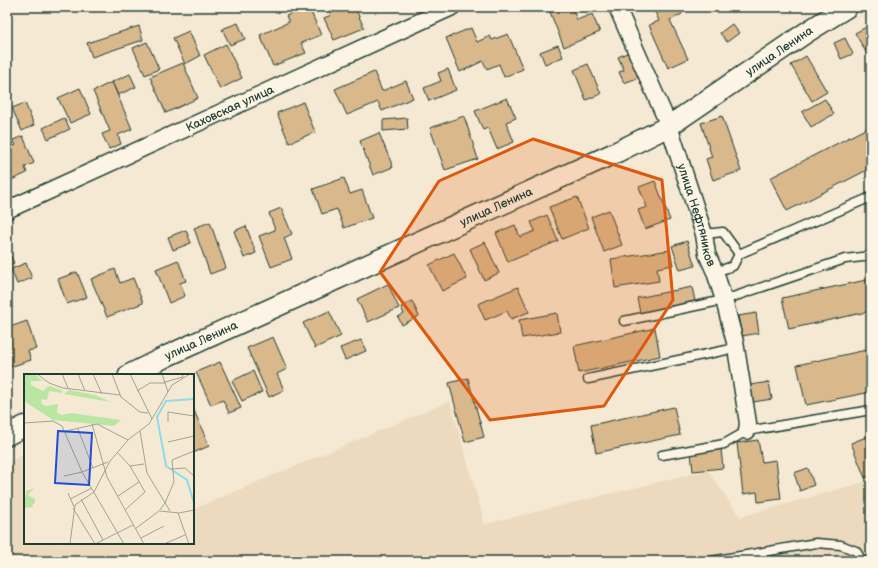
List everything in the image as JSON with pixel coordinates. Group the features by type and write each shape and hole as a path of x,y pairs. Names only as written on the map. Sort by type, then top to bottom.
{"street":[{"name":"Каховская улица","path":"7,210 452,7"},
{"name":"улица Нефтяников","path":"617,7 669,126 704,234 707,254 715,272 724,300 736,348 748,431"},
{"name":"улица Ленина","path":"131,374 176,352 609,156 669,126 807,32 847,7"},
{"path":"7,434 24,426"}],"lane":[{"path":"715,272 733,266 739,254 871,197"},
{"path":"704,234 723,232 739,254"},
{"path":"624,321 724,300 845,259 871,256"},
{"path":"588,379 736,348"},
{"path":"662,455 724,444 748,431 871,410"},
{"path":"711,561 816,543 841,545 856,551 862,561"}],"highlighted area":[{"path":"533,139 662,180 673,300 604,406 490,420 380,272 439,181"}],"shaded area":[{"path":"450,401 485,524 708,470 740,517 871,480 871,561 7,561 7,463 24,454 24,544 194,544 194,509"}],"building":[{"path":"309,7 321,35 301,43 306,53 273,66 260,35 289,22 286,16"},
{"path":"335,7 355,7 364,28 334,40 324,18 331,15 329,10"},
{"path":"548,7 572,7 577,20 592,14 600,32 564,47"},
{"path":"653,7 679,7 682,14 670,20 688,59 668,68 649,25 659,21"},
{"path":"238,23 245,39 230,45 222,29"},
{"path":"732,24 739,33 727,42 720,33"},
{"path":"870,25 871,27 871,61 855,33"},
{"path":"139,26 143,40 92,57 87,43"},
{"path":"471,28 477,42 490,36 492,40 508,34 523,69 504,77 499,64 487,69 483,61 460,72 446,38"},
{"path":"189,31 200,56 185,64 173,38"},
{"path":"845,38 853,54 841,59 834,43"},
{"path":"147,42 159,69 145,75 133,48"},
{"path":"226,44 242,78 220,89 204,55"},
{"path":"558,45 563,57 545,64 540,52"},
{"path":"629,52 640,77 624,83 619,72 624,70 618,57"},
{"path":"806,56 827,92 812,101 791,65"},
{"path":"183,63 198,98 166,113 150,77"},
{"path":"588,64 601,94 586,100 574,70"},
{"path":"448,69 456,90 429,101 424,88 441,81 438,73"},
{"path":"374,72 382,91 406,81 413,98 382,111 378,102 347,115 335,89"},
{"path":"130,74 136,87 118,95 112,82"},
{"path":"112,82 132,129 118,135 121,144 109,149 102,134 110,131 93,91"},
{"path":"80,88 91,114 70,123 58,98"},
{"path":"507,98 516,118 506,122 514,142 497,149 488,128 483,130 475,111"},
{"path":"825,99 834,114 811,127 802,112"},
{"path":"303,102 315,132 289,143 277,113"},
{"path":"25,103 34,125 22,131 12,108"},
{"path":"464,116 478,159 445,170 430,128"},
{"path":"722,116 741,171 713,180 706,159 712,157 701,123"},
{"path":"64,118 70,129 48,139 43,128"},
{"path":"407,118 408,129 383,131 383,120"},
{"path":"871,126 871,168 787,211 770,178"},
{"path":"379,133 393,167 373,175 360,141"},
{"path":"23,136 34,163 25,167 27,173 7,182 7,149 16,145 13,140"},
{"path":"344,178 350,194 362,190 372,218 344,228 337,209 322,214 313,189"},
{"path":"655,181 670,220 645,229 638,210 647,207 639,187"},
{"path":"577,197 589,228 562,239 549,207"},
{"path":"281,208 292,234 284,238 292,259 271,267 259,236 275,230 269,213"},
{"path":"609,210 622,245 604,252 591,217"},
{"path":"547,215 558,241 508,262 496,233 515,225 520,237 535,231 531,222"},
{"path":"210,222 226,268 210,274 194,228"},
{"path":"246,226 256,253 244,258 234,231"},
{"path":"186,230 191,243 173,250 168,237"},
{"path":"687,241 695,266 680,270 672,246"},
{"path":"485,242 499,273 484,280 470,249"},
{"path":"7,248 14,263 7,266"},
{"path":"670,250 673,265 657,268 659,281 615,288 611,259"},
{"path":"454,253 467,279 442,291 429,265"},
{"path":"178,260 186,281 180,283 185,296 169,303 156,269"},
{"path":"26,263 32,278 17,284 11,269"},
{"path":"115,269 120,283 133,278 143,303 107,317 91,279"},
{"path":"77,272 87,297 67,304 58,279"},
{"path":"871,279 871,311 789,329 782,298"},
{"path":"388,284 399,308 368,322 357,299"},
{"path":"518,287 529,312 511,319 507,311 485,320 478,304"},
{"path":"692,287 695,301 640,313 637,298"},
{"path":"412,301 419,316 402,325 398,317 404,314 401,307"},
{"path":"329,311 341,336 315,348 303,323"},
{"path":"557,313 560,332 522,338 519,320"},
{"path":"756,313 759,333 742,336 738,316"},
{"path":"27,321 36,349 28,351 31,360 7,368 7,328"},
{"path":"655,328 660,356 579,373 574,346"},
{"path":"273,337 287,369 277,374 284,390 269,397 247,348"},
{"path":"361,340 366,351 345,360 340,348"},
{"path":"871,349 871,392 806,405 797,365"},
{"path":"220,362 241,408 229,413 223,400 211,405 196,372"},
{"path":"253,371 262,392 242,401 232,381"},
{"path":"468,378 484,437 465,442 449,383"},
{"path":"769,382 772,399 753,402 750,385"},
{"path":"674,407 680,435 596,453 591,425"},
{"path":"194,410 209,446 194,453"},
{"path":"871,435 871,475 865,478 851,443"},
{"path":"758,440 762,462 776,460 781,499 758,502 757,492 743,494 737,443"},
{"path":"721,449 723,468 693,471 691,452"},
{"path":"808,468 814,485 800,491 794,473"}]}
